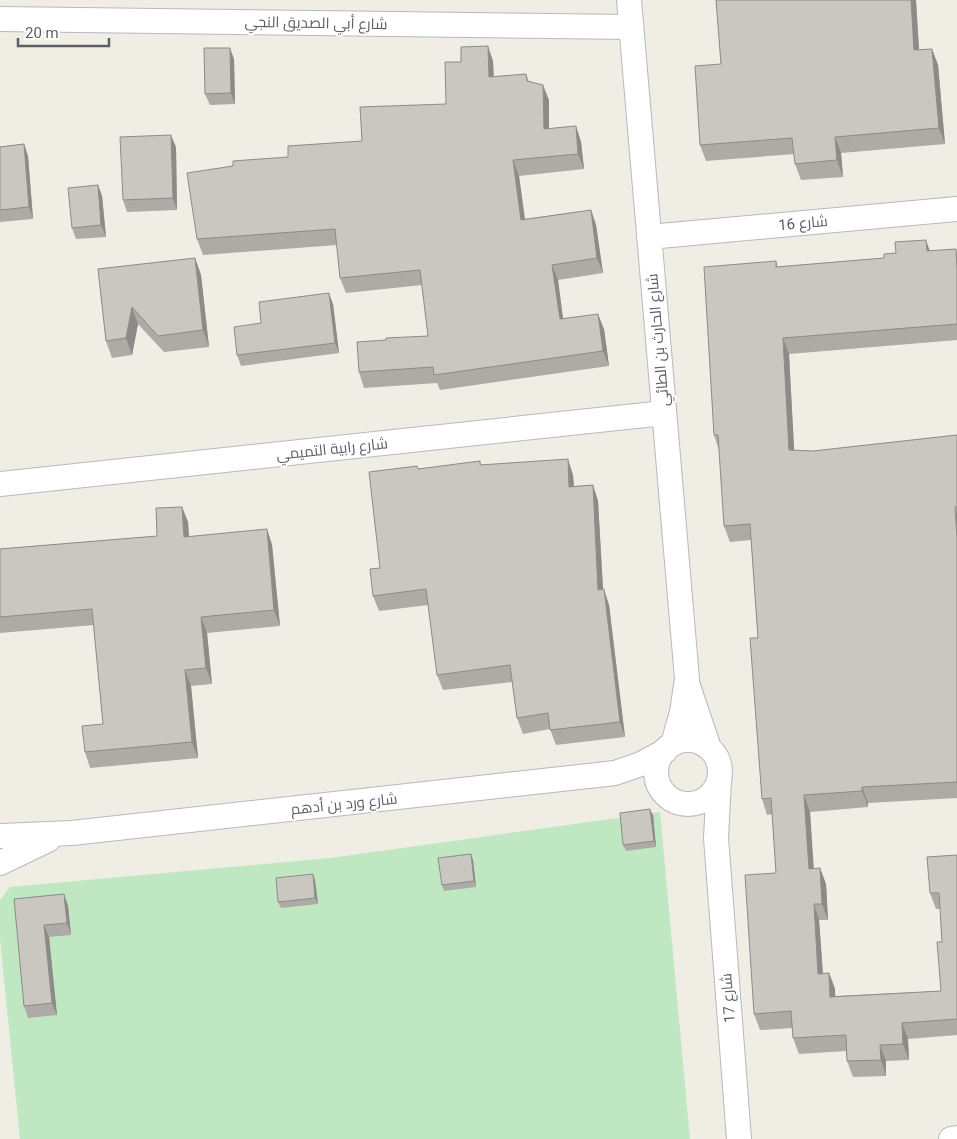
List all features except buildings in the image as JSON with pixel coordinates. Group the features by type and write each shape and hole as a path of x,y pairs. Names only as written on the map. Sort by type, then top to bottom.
{"street":[{"name":"شارع الحارث بن الطائي","path":"629,0 687,679 710,748"},
{"name":"شارع أبي الصديق النجي","path":"0,19 631,27"},
{"name":"شارع 16","path":"649,237 957,209"},
{"name":"شارع رابية التميمي","path":"0,484 664,413"},
{"name":"شارع الحارث بن الطائي","path":"669,748 682,712 687,679"},
{"path":"692,741 710,748 719,763 719,781 715,790 700,802 681,803 665,794 660,786 657,768 669,748 692,741"},
{"name":"شارع ورد بن أدهم","path":"0,836 72,833 615,773 641,764 669,748"},
{"name":"شارع ورد بن أدهم","path":"615,773 660,786"},
{"name":"شارع 17","path":"719,781 716,819 718,857 739,1139"},
{"name":"شارع 17","path":"681,803 702,828 718,857"},
{"name":"شارع ورد بن أدهم","path":"0,863 24,850 72,833"},
{"path":"951,1139 957,1138"}],"green space":[{"path":"660,812 690,1139 20,1139 0,939 0,900 10,887 330,858"}]}
